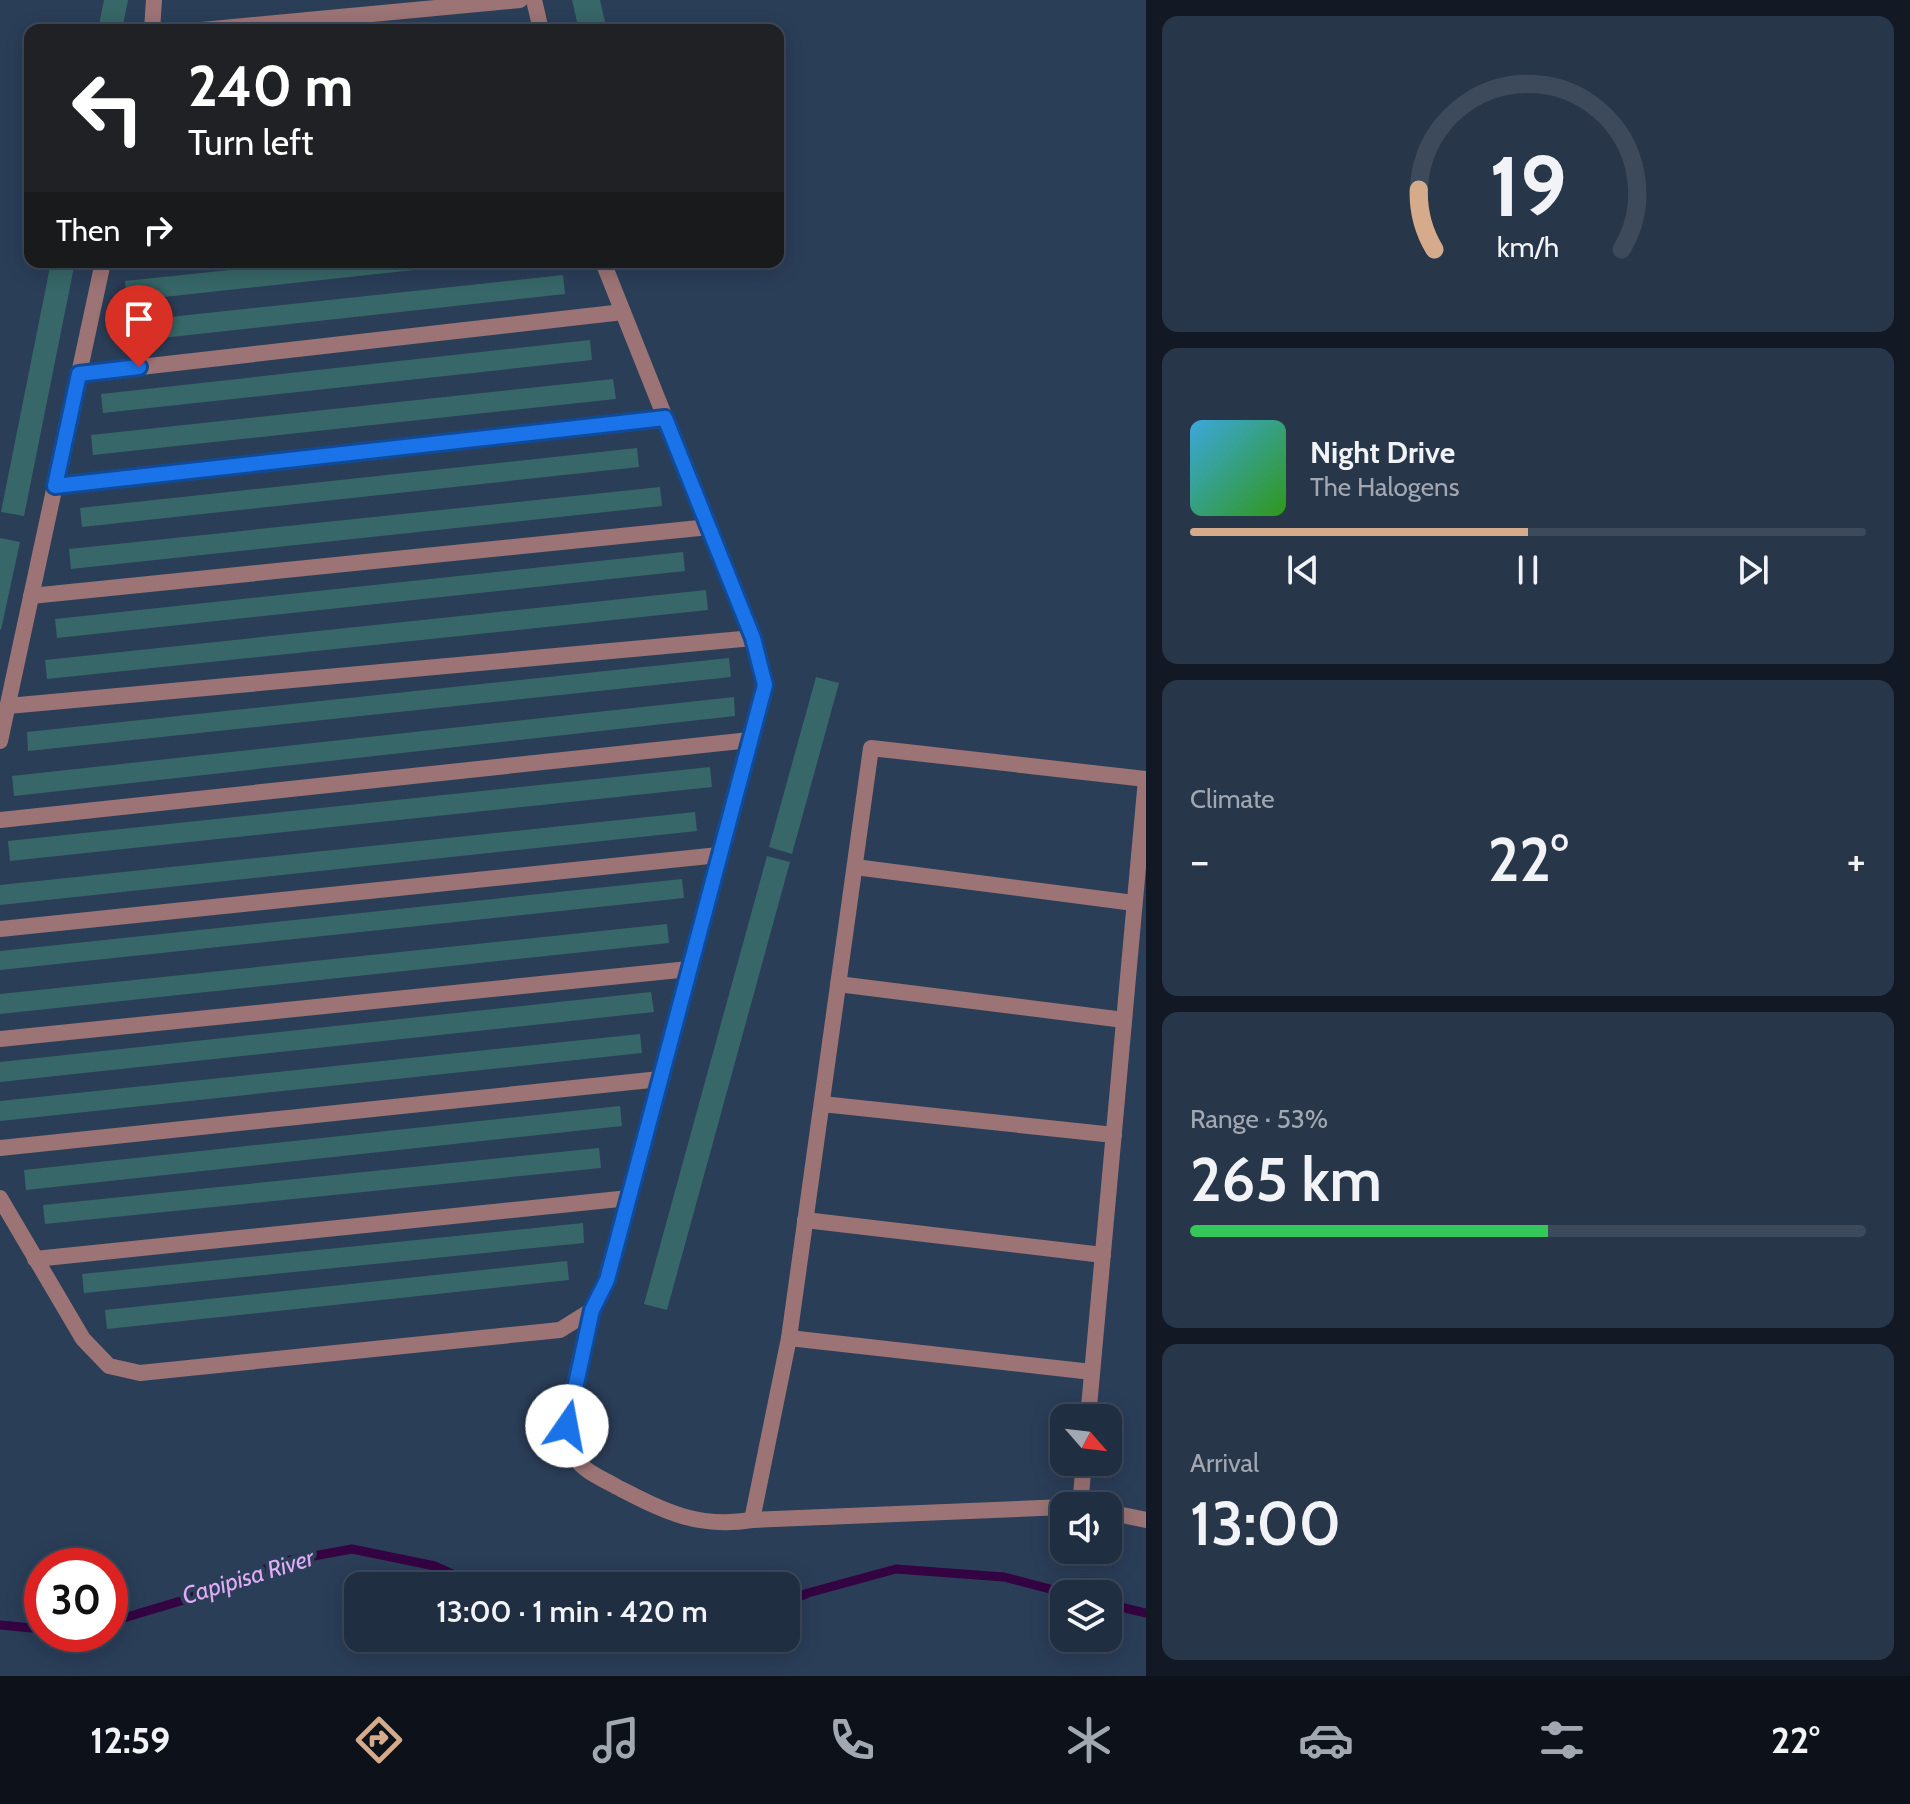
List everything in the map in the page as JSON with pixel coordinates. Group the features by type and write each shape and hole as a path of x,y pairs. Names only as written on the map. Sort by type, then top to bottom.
{"street":[{"path":"152,24 154,0"},
{"path":"266,24 520,0"},
{"path":"534,0 540,24"},
{"path":"0,741 103,268"},
{"path":"605,268 753,638 765,685 607,1280 592,1310 567,1426 571,1450 585,1470 668,1513 728,1524 752,1520 1050,1508"},
{"path":"79,374 623,312"},
{"path":"55,486 665,418"},
{"path":"31,596 709,527"},
{"path":"8,706 753,638"},
{"path":"0,820 750,740"},
{"path":"752,1520 789,1338 871,748 1146,779 1089,1404"},
{"path":"0,929 719,855"},
{"path":"855,867 1134,903"},
{"path":"0,1039 689,969"},
{"path":"838,984 1124,1020"},
{"path":"0,1148 660,1079"},
{"path":"822,1104 1114,1135"},
{"path":"0,1198 83,1339 109,1366 140,1373 560,1330 592,1310"},
{"path":"35,1259 629,1198"},
{"path":"805,1220 1103,1255"},
{"path":"789,1338 1092,1372"},
{"path":"1122,1515 1146,1520"}],"building":[{"path":"104,0 128,0 123,24 99,24"},
{"path":"572,0 600,0 606,24 578,24"},
{"path":"50,268 74,268 24,516 1,512"},
{"path":"248,268 433,268 127,301 125,281"},
{"path":"563,275 565,294 116,343 114,323"},
{"path":"590,340 592,360 103,413 101,394"},
{"path":"613,379 616,399 93,455 91,435"},
{"path":"637,448 639,467 82,527 80,508"},
{"path":"660,487 662,506 71,569 69,549"},
{"path":"0,538 20,542 1,630 0,629"},
{"path":"683,552 685,571 57,638 55,619"},
{"path":"706,590 708,610 47,679 45,660"},
{"path":"729,658 731,677 28,751 27,732"},
{"path":"816,677 839,683 792,854 769,847"},
{"path":"734,697 735,716 14,796 12,776"},
{"path":"710,767 712,787 10,861 8,841"},
{"path":"695,812 697,831 0,905 0,885"},
{"path":"767,856 790,862 667,1310 644,1304"},
{"path":"682,879 684,898 0,970 0,951"},
{"path":"667,924 669,943 0,1014 0,994"},
{"path":"651,992 654,1012 0,1082 0,1062"},
{"path":"640,1034 642,1053 0,1121 0,1101"},
{"path":"620,1106 622,1126 26,1190 24,1170"},
{"path":"599,1148 601,1168 45,1224 43,1205"},
{"path":"583,1223 584,1243 84,1293 82,1274"},
{"path":"567,1261 569,1280 107,1329 105,1310"}],"waterway":[{"name":"Capipisa River","path":"128,1617 184,1600 286,1561 352,1549 435,1566 448,1572"},
{"name":"Capipisa River","path":"800,1596 896,1569 1004,1577 1050,1589"},
{"name":"Capipisa River","path":"1122,1607 1146,1613"},
{"name":"Capipisa River","path":"0,1625 24,1627"}],"route":[{"path":"139,367 79,374 55,486 665,418 753,638 765,685 607,1280 592,1310 567,1426"}]}
